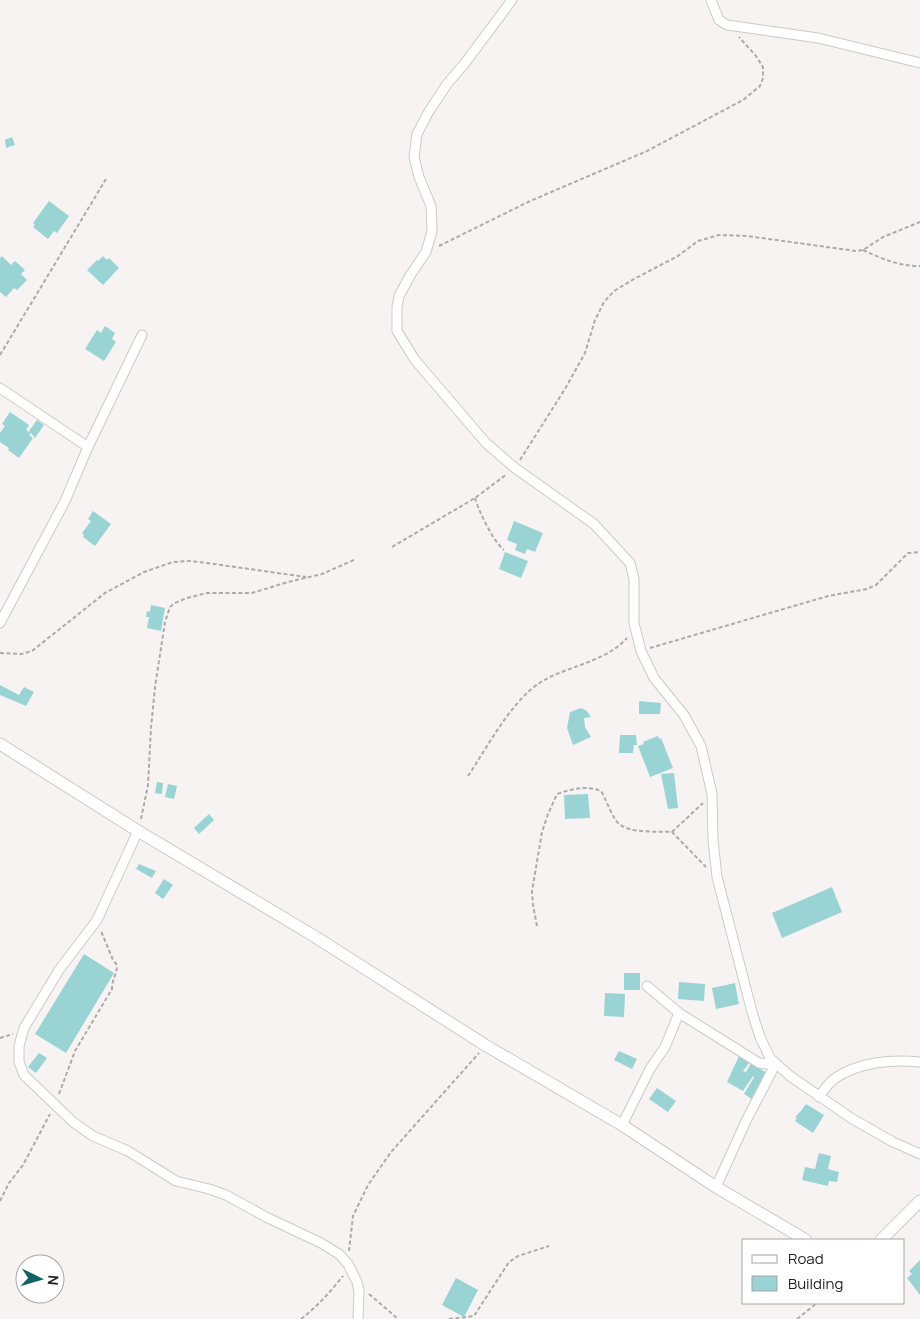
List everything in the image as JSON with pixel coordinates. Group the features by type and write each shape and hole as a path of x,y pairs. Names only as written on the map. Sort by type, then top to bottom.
{"street":[{"path":"512,0 447,84 428,113 418,134 414,157 419,177 431,206 432,231 426,252 399,296 397,331 415,360 486,443 515,468 594,524 630,563 634,579 635,629 641,651 654,678 684,715 701,746 712,794 713,840 717,877 760,1037 770,1058 775,1064 818,1097 876,1133 920,1154"},
{"path":"711,0 720,20 727,25 818,38 920,63"},
{"path":"0,623 65,501 88,447 142,335"},
{"path":"0,388 88,447"},
{"path":"0,745 138,831 314,936 485,1045 622,1124 716,1187 804,1239"},
{"path":"138,831 97,920 71,954 40,1000 24,1028 19,1046 20,1062 24,1075 34,1087 56,1104 73,1122 93,1136 128,1151 176,1182 210,1189 226,1195 339,1254 349,1266 357,1282 359,1291 358,1319"},
{"path":"647,986 679,1013 759,1063 775,1064"},
{"path":"622,1124 650,1069 665,1047 679,1013"},
{"path":"818,1097 833,1080 851,1069 876,1063 920,1062"},
{"path":"716,1187 775,1064"},
{"path":"881,1239 920,1202"}],"path":[{"path":"426,252 528,202 647,151 752,94 760,86 763,78 762,67 756,56 727,25"},
{"path":"0,355 106,178"},
{"path":"392,547 474,498 515,468 565,389 585,353 595,320 604,302 614,291 678,256 698,241 719,235 747,236 856,251 863,250 883,237 920,222"},
{"path":"863,250 886,260 907,266 920,266"},
{"path":"474,498 478,510 496,541 504,550"},
{"path":"641,651 828,596 867,589 876,585 908,553 920,552"},
{"path":"138,831 148,785 155,687 165,622 170,607 187,598 207,593 252,593 336,569 354,560"},
{"path":"0,653 21,654 32,651 105,593 144,572 173,562 207,563 308,578"},
{"path":"468,776 522,696 555,674 591,662 605,655 622,643 635,629"},
{"path":"538,926 532,891 542,832 557,794 591,787 601,791 617,822 625,828 672,832 717,877"},
{"path":"672,832 712,794"},
{"path":"0,1201 9,1183 23,1165 56,1104 75,1051 112,989 112,979 117,972 118,964 113,960 97,920"},
{"path":"301,1319 326,1296 349,1266 353,1216 368,1185 391,1152 485,1045"},
{"path":"449,1319 474,1316 510,1262 518,1256 549,1246"},
{"path":"357,1282 398,1319"},
{"path":"797,1319 816,1304"}],"building":[{"path":"12,137 15,145 6,148 5,140"},
{"path":"49,201 69,216 57,233 54,231 48,239 33,227 35,225 33,223"},
{"path":"2,256 11,265 15,261 25,270 21,274 27,280 17,290 14,288 6,297 0,292 0,258"},
{"path":"103,256 107,260 109,258 119,268 103,285 87,270"},
{"path":"105,326 115,333 112,339 116,342 104,361 85,349 97,330 101,333"},
{"path":"10,412 29,425 26,430 31,433 29,435 33,438 19,458 0,442 0,433 5,426 2,424"},
{"path":"37,420 44,425 35,438 29,431"},
{"path":"93,511 111,524 95,546 83,537 82,533 91,521 88,519"},
{"path":"514,521 543,533 535,552 527,549 525,554 515,550 517,544 507,540"},
{"path":"505,552 528,561 521,578 499,569"},
{"path":"151,605 165,608 161,631 147,628 149,617 146,617 147,611 150,612"},
{"path":"0,685 19,695 24,687 34,692 26,706 0,695"},
{"path":"639,701 661,703 660,714 639,714"},
{"path":"581,708 587,711 591,717 584,718 585,727 591,737 573,745 567,728 570,712"},
{"path":"620,735 636,735 637,745 634,745 633,753 619,753"},
{"path":"658,736 659,739 661,738 673,768 650,777 638,746"},
{"path":"674,773 678,808 668,809 661,774"},
{"path":"157,782 163,783 162,794 155,793"},
{"path":"168,784 177,786 174,799 165,797"},
{"path":"588,794 590,818 565,819 564,795"},
{"path":"209,814 214,820 199,834 194,828"},
{"path":"139,864 156,871 152,878 136,869"},
{"path":"164,879 173,885 163,899 155,893"},
{"path":"832,887 842,912 782,938 772,913"},
{"path":"84,954 114,973 66,1053 35,1034"},
{"path":"624,973 640,973 640,990 624,990"},
{"path":"679,982 705,984 704,1001 678,999"},
{"path":"735,983 739,1004 716,1009 712,988"},
{"path":"605,993 625,994 624,1017 604,1016"},
{"path":"619,1051 637,1059 632,1069 614,1060"},
{"path":"39,1053 47,1058 36,1073 28,1067"},
{"path":"739,1056 749,1063 743,1071 746,1072 751,1063 767,1073 752,1099 744,1094 753,1076 743,1091 727,1082"},
{"path":"657,1088 676,1101 668,1112 649,1099"},
{"path":"806,1104 824,1115 813,1133 795,1121 797,1118 795,1117"},
{"path":"819,1153 831,1156 828,1169 839,1172 837,1182 829,1181 828,1186 802,1180 805,1167 815,1169"},
{"path":"920,1260 920,1295 907,1278 912,1274 909,1271"},
{"path":"456,1278 478,1290 464,1317 442,1305"}]}
